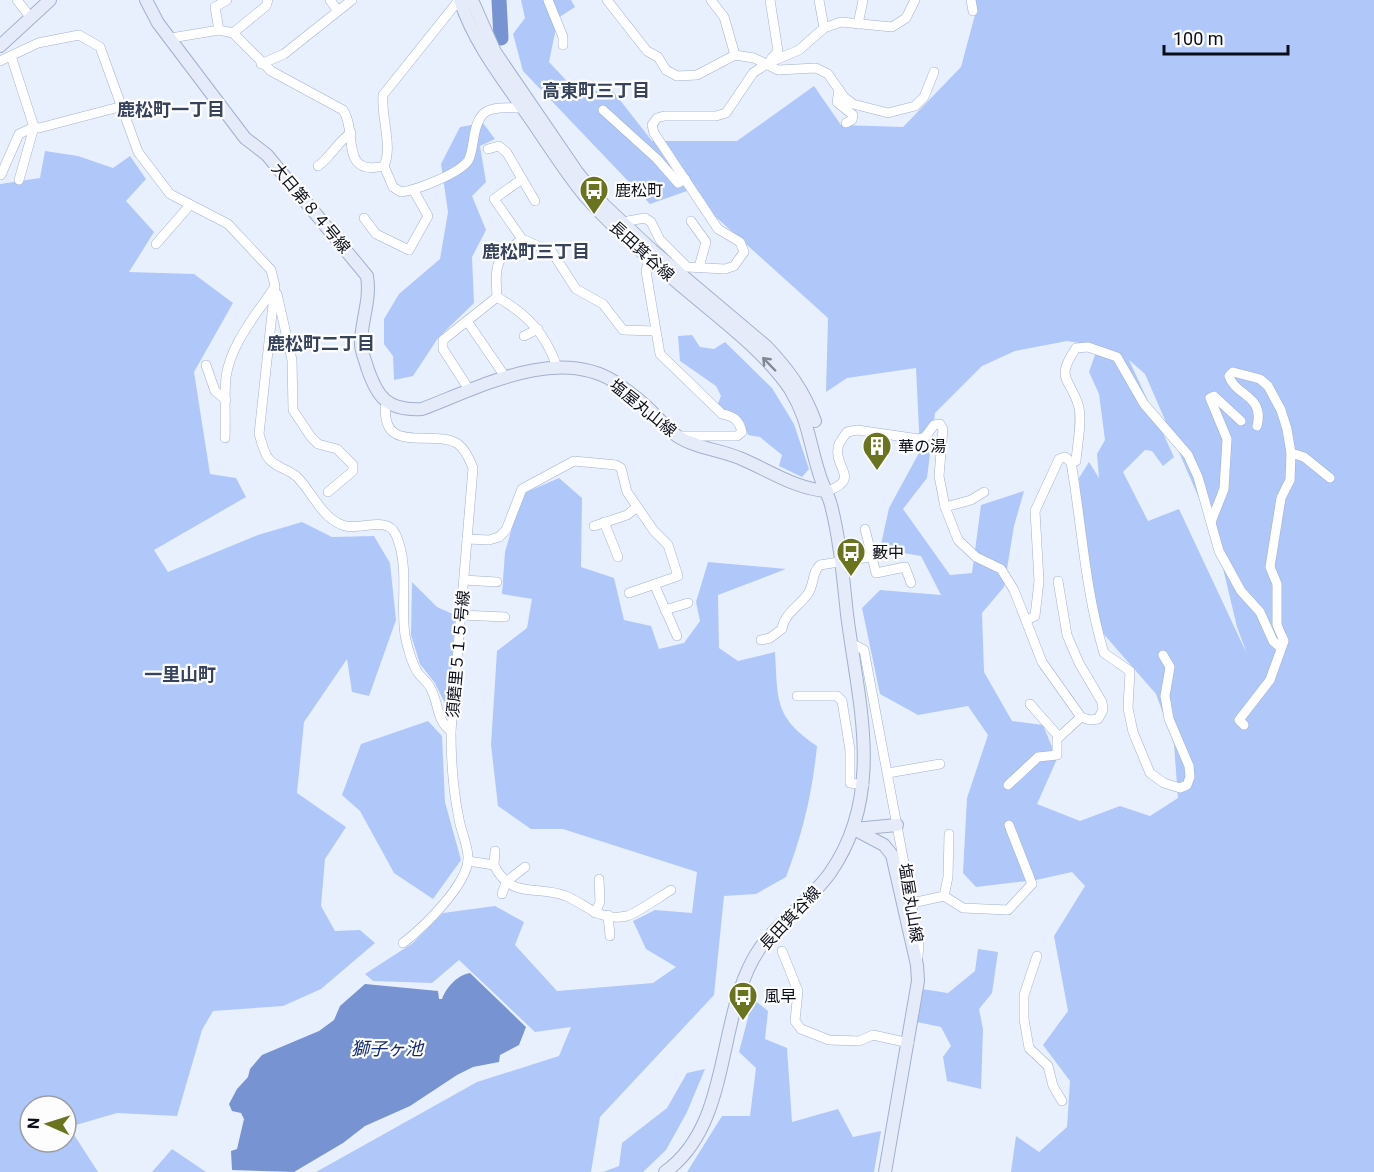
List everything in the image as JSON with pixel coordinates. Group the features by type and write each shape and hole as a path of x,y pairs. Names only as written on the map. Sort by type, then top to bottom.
{"street":[{"path":"17,0 31,18"},
{"path":"0,46 50,0"},
{"name":"大日第８４号線","path":"146,0 158,23 245,138 267,155 367,276 370,292 361,347 374,389 386,402"},
{"path":"219,30 215,7 227,0"},
{"path":"233,33 269,0"},
{"path":"330,0 338,11"},
{"path":"261,64 284,54 352,0"},
{"path":"459,0 383,95 382,109 388,157 384,166 393,187 401,192 414,191 461,167 469,160 476,122 482,113 493,108 523,108"},
{"name":"長田箕谷線","path":"459,0 482,48 583,194 649,258 759,354 785,382 806,421 819,474 827,491"},
{"name":"長田箕谷線","path":"472,0 489,43 577,172 626,226 766,346 786,367 800,388 814,421 827,473 827,491 841,561 865,736 864,786 854,829 823,882 769,937 755,957 739,991 717,1089 699,1131 674,1166 665,1172"},
{"path":"549,0 563,37 563,45"},
{"path":"607,0 647,51 658,57 666,70 677,76 697,75 735,55 768,63 778,70 822,69 853,104 888,113 915,106 924,97 934,72"},
{"path":"711,0 724,17 735,55"},
{"path":"768,63 778,51 770,0"},
{"path":"819,0 824,28"},
{"path":"858,24 863,0"},
{"path":"626,226 628,221 645,218 651,222 660,240 687,267 725,269 734,266 744,252 740,242 718,229 654,133 652,125 657,118 664,116 716,116 726,113 753,73 768,63 799,50 824,28 841,22 892,27 906,18 915,0"},
{"path":"971,0 973,11"},
{"path":"171,38 219,30 233,33 261,64 343,110 349,119 351,151 362,167 372,169 384,166"},
{"path":"0,61 38,43 79,35 100,47 138,152 170,194 228,224 271,270 292,360 293,410 310,437 318,444 337,449 352,465 353,471 328,492"},
{"path":"11,56 34,127 19,180"},
{"path":"839,90 837,102 853,115 852,120 846,123"},
{"path":"1,175 19,134 34,127 39,129 123,106"},
{"path":"603,110 657,159 678,183 685,179"},
{"path":"318,166 332,156 342,139 351,133"},
{"path":"488,149 499,146 507,153 536,201"},
{"path":"522,179 494,199 522,239 552,252 560,261 576,289 603,304 623,330 655,331"},
{"path":"364,218 376,234 410,250 428,216 414,191"},
{"path":"156,244 190,205"},
{"path":"691,221 706,242 699,267"},
{"path":"497,297 495,269 501,255 522,239"},
{"path":"649,258 646,271 660,354 722,414 731,415 740,423 741,432 737,436 678,436"},
{"path":"225,438 226,377 238,341 275,286"},
{"path":"275,286 259,434 264,449 270,461 296,476 318,506 339,524 349,527 380,524 390,527 396,536 405,580 405,634 409,650 417,672 430,687 444,726 451,731"},
{"path":"470,391 443,349 442,340 497,297"},
{"path":"497,297 518,309 538,329 557,367"},
{"path":"467,321 506,378"},
{"path":"524,336 538,329"},
{"path":"1071,462 1076,461 1079,405 1065,377 1068,360 1076,348 1088,347 1117,357 1144,404 1188,455 1219,551 1241,591 1260,612 1273,641 1280,647"},
{"path":"206,365 215,391 226,400"},
{"name":"塩屋丸山線","path":"386,402 409,410 422,409 506,378 557,367 588,370 614,381 649,408 678,436 740,458 805,489 827,491"},
{"path":"1244,725 1239,720 1270,680 1284,641 1277,625 1277,584 1270,567 1281,498 1290,480 1291,453 1281,410 1268,386 1260,380 1233,372 1229,376 1231,383 1251,397 1258,410 1257,426"},
{"path":"1211,522 1224,489 1227,439 1210,398 1214,396 1220,399 1241,421"},
{"name":"須磨里５１５号線","path":"386,402 384,414 393,431 400,437 447,440 459,445 473,468 451,731 451,758 459,818 468,861"},
{"path":"827,491 840,487 845,477 838,455 839,445 847,432 857,430 919,438 925,437 934,425 940,424 943,429 939,476 945,507 958,540 976,557 1001,569 1014,590 1042,662 1082,717 1098,719 1103,710 1102,702 1079,663 1067,635 1058,581"},
{"path":"1291,453 1304,457 1330,478"},
{"path":"1027,620 1035,616 1040,581 1035,511 1059,459 1065,457 1071,462 1085,553 1085,569 1104,653 1130,671 1132,683 1128,708 1133,732 1150,773 1164,783 1180,788 1187,785 1189,766 1169,719 1165,696 1170,667 1163,655"},
{"path":"467,539 489,540 499,537 506,530 522,489 574,461 616,465 621,468 627,492 654,531 668,545 678,576 629,593"},
{"path":"945,507 971,500 984,492"},
{"path":"594,526 627,515 637,507"},
{"path":"604,522 618,557"},
{"path":"866,529 870,557 876,573 905,567 911,582"},
{"path":"761,640 770,638 782,629 783,620 813,585 814,570 820,565 870,557"},
{"path":"464,580 497,582"},
{"path":"654,584 676,636"},
{"path":"665,610 688,603"},
{"path":"461,615 506,617"},
{"name":"塩屋丸山線","path":"851,643 864,650 919,943 916,997 885,1172"},
{"path":"797,696 837,696 842,701 850,750 848,775 850,783 864,786"},
{"path":"1030,704 1059,737"},
{"path":"1008,785 1015,772 1038,758 1057,755 1057,739 1082,717"},
{"path":"888,773 940,764"},
{"path":"854,829 897,825"},
{"path":"912,903 944,896 963,908 1008,910 1032,884 1009,825"},
{"path":"854,829 884,845 892,855 917,965"},
{"path":"944,896 948,878 949,834"},
{"path":"495,851 494,865 506,882 530,891 566,896 595,913 628,919 641,907 671,890"},
{"path":"404,943 436,912 460,880 468,861 494,865"},
{"path":"501,894 506,882 525,867"},
{"path":"595,913 600,903 599,879"},
{"path":"608,915 610,936"},
{"path":"782,951 798,991 795,1021 801,1029 829,1040 858,1041 873,1035 909,1043"},
{"path":"1037,956 1024,995 1024,1019 1029,1048 1048,1066 1053,1086 1062,1101"}],"shaded area":[{"path":"521,0 571,0 575,7 558,18 549,62 581,96 609,86 652,141 737,141 814,86 841,125 903,127 961,67 976,11 975,0 1374,0 1374,1172 1011,1172 1016,1136 1039,1152 1067,1127 1070,1081 1043,1045 1068,1011 1054,936 1085,886 1072,872 1036,880 976,887 963,873 967,798 988,735 968,706 918,715 880,694 862,608 880,590 941,595 921,556 880,549 889,508 920,451 916,368 847,378 826,392 828,318 687,191 650,204 523,71 513,34 525,18","holes":["1067,341 1098,346 1089,372 1099,394 1105,440 1097,454 1099,478 1089,462 1079,478 1086,569 1101,631 1156,694 1174,744 1178,798 1150,816 1120,806 1080,821 1037,804 1057,759 1043,725 1012,721 984,672 982,613 1004,587 1014,526 1024,491 981,505 972,573 950,575 903,509 927,478 935,413 982,366 1015,351","1129,360 1145,374 1215,535 1237,627 1247,654 1179,509 1148,521 1123,472 1145,450 1152,451 1163,466 1174,457"]},
{"path":"483,123 495,139 480,146 486,182 472,196 486,230 472,257 474,303 438,338 413,376 394,380 393,356 384,344 384,319 399,294 440,259 448,212 441,164 460,127"},
{"path":"45,151 78,156 113,168 130,156 146,179 126,201 154,232 129,272 194,274 233,303 194,372 210,474 236,478 246,497 154,550 168,572 258,535 302,522 332,537 374,536 390,563 396,620 369,696 352,692 347,659 304,722 297,793 346,827 325,859 321,906 335,931 360,930 375,943 321,989 283,1006 213,1011 202,1030 177,1116 117,1113 78,1124 78,1094 18,1094 18,1154 78,1154 78,1141 98,1172 0,1172 0,184 40,178"},
{"path":"692,335 700,347 714,349 725,342 772,388 794,424 809,469 802,477 779,466 782,455 760,437 748,435 744,422 732,412 724,413 717,406 721,396 716,386 680,361 678,336"},
{"path":"559,478 582,498 581,567 614,578 624,620 651,626 659,649 684,643 700,621 696,602 708,562 786,569 718,595 719,648 738,661 775,652 781,706 793,726 817,746 802,829 792,860 786,877 756,894 724,896 714,995 600,1117 591,1172 316,1172 477,1082 559,1056 571,1027 535,1032 459,960 432,983 373,981 365,974 413,943 443,913 495,906 524,922 515,945 557,991 653,983 676,967 646,949 633,921 655,910 692,913 697,872 563,829 531,829 498,806 491,745 497,651 527,628 532,599 502,594 505,552 522,494"},
{"path":"412,582 437,607 455,615 449,712 435,683 420,664 411,635"},
{"path":"428,721 442,736 445,802 461,860 433,899 394,873 360,811 342,795 361,744"},
{"path":"978,949 998,952 992,993 979,1009 983,1029 981,1089 947,1081 943,1057 951,1046 941,1027 917,1022 922,989 948,993 975,971"},
{"path":"753,999 768,1011 765,1039 787,1048 792,1122 838,1109 853,1137 881,1131 874,1172 687,1172 722,1116 750,1116 756,1068 739,1052"},
{"path":"705,1069 687,1112 666,1150 643,1172 603,1172 619,1166 622,1143 667,1108 687,1073"},
{"path":"172,1149 206,1172 152,1172"}],"water":[{"name":"獅子ヶ池","path":"470,973 526,1027 519,1045 500,1055 499,1062 473,1067 457,1075 410,1106 365,1126 343,1143 294,1172 232,1170 231,1151 237,1149 244,1119 241,1113 232,1111 229,1104 237,1089 248,1077 250,1069 262,1055 319,1031 334,1020 340,1006 365,984 438,991 439,999 442,999 453,983 461,976"}],"waterway":[{"path":"499,0 501,38"}],"place":[{"name":"鹿松町","path":"594,216"},
{"name":"華の湯","path":"877,472"},
{"name":"藪中","path":"851,578"},
{"name":"風早","path":"743,1022"}],"district":[{"name":"高東町三丁目","path":"596,90"},
{"name":"鹿松町一丁目","path":"171,109"},
{"name":"鹿松町三丁目","path":"536,251"},
{"name":"鹿松町二丁目","path":"321,343"},
{"name":"一里山町","path":"180,674"}]}
